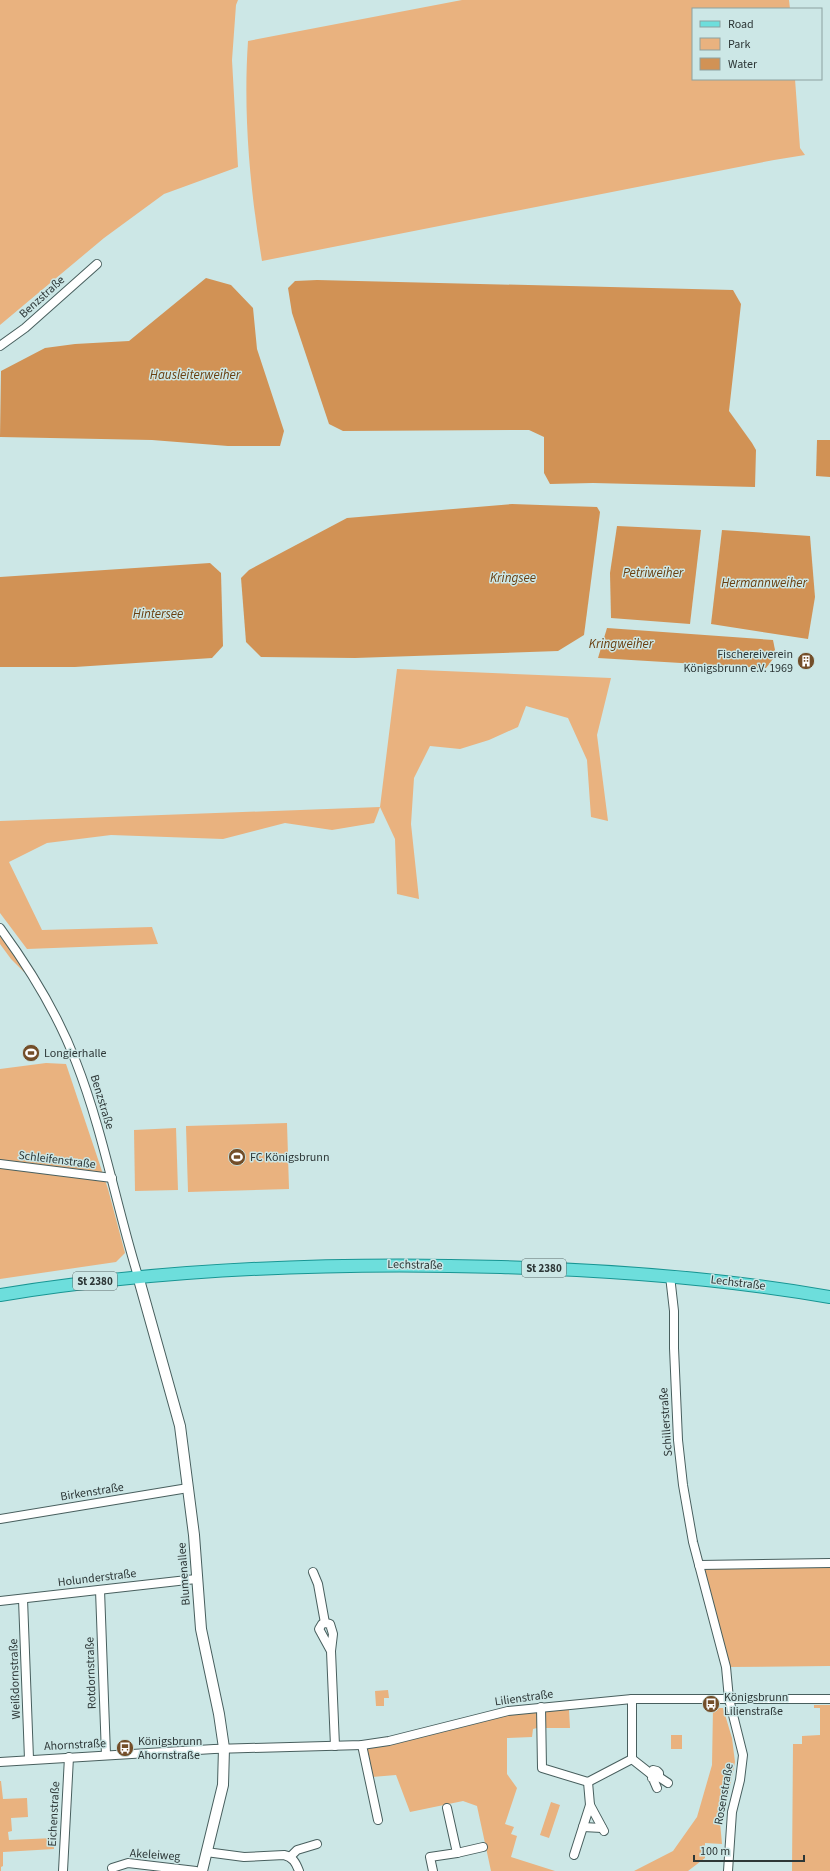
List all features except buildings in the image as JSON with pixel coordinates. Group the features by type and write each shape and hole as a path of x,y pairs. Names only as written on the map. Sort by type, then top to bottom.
{"main road":[{"name":"Lechstraße","path":"0,1295 52,1286 138,1276 191,1272 391,1265 576,1269 728,1281 830,1297"}],"street":[{"name":"Benzstraße","path":"0,346 25,328 97,264"},
{"name":"Benzstraße","path":"0,928 32,975 58,1021 73,1055 87,1092 138,1276"},
{"name":"Schleifenstraße","path":"0,1164 112,1178"},
{"name":"Blumenallee","path":"138,1276 180,1426 194,1535 196,1579 201,1629 219,1714 224,1748 223,1785 202,1871"},
{"name":"Schillerstraße","path":"670,1276 674,1311 674,1348 682,1478 693,1542 726,1667 729,1699"},
{"name":"Birkenstraße","path":"0,1518 188,1488"},
{"path":"699,1565 830,1563"},
{"path":"314,1572 318,1584 325,1623 330,1624 333,1630 330,1651 335,1746"},
{"name":"Holunderstraße","path":"0,1601 196,1579"},
{"name":"Rotdornstraße","path":"100,1590 106,1755"},
{"name":"Weißdornstraße","path":"24,1599 29,1759"},
{"path":"632,1699 632,1759"},
{"name":"Lilienstraße","path":"224,1748 362,1745 389,1741 461,1721 508,1711 632,1699 830,1700"},
{"name":"Rosenstraße","path":"728,1871 732,1812 740,1780 743,1755 729,1699"},
{"path":"541,1707 542,1768 588,1782 632,1759"},
{"path":"362,1745 378,1820"},
{"name":"Ahornstraße","path":"0,1762 224,1748"},
{"name":"Eichenstraße","path":"63,1871 69,1757"},
{"path":"632,1759 668,1783"},
{"path":"654,1775 667,1770"},
{"path":"654,1775 657,1788"},
{"path":"582,1827 603,1829 590,1805 588,1782"},
{"path":"574,1855 590,1805"},
{"path":"447,1808 457,1853"},
{"path":"290,1857 297,1850 317,1844"},
{"path":"433,1871 430,1856 457,1853 483,1847"},
{"path":"206,1852 244,1857 284,1855 290,1857 296,1862 299,1871"},
{"name":"Akeleiweg","path":"112,1868 128,1863 196,1871"}],"green space":[{"path":"0,0 238,0 236,5 232,60 238,167 164,194 104,238 0,325"},
{"path":"462,0 789,0 790,8 692,8 692,80 795,80 800,148 805,155 262,261 254,207 247,124 246,96 248,41"},
{"path":"397,669 611,678 597,735 608,821 591,817 587,760 568,718 526,706 518,727 489,740 460,749 430,746 414,778 411,824 419,899 397,894 395,839 380,807"},
{"path":"380,807 374,823 332,830 285,823 223,839 111,835 47,843 9,862 42,930 152,927 158,944 27,949 0,913 0,821"},
{"path":"0,928 29,970 24,972 11,959 0,944"},
{"path":"46,1063 66,1064 108,1189 125,1253 116,1262 0,1279 0,1069"},
{"name":"FC Königsbrunn","path":"287,1123 289,1189 188,1192 186,1126"},
{"path":"176,1128 178,1190 135,1191 134,1130"},
{"path":"830,1565 830,1666 726,1667 702,1566"},
{"path":"388,1690 389,1698 384,1698 384,1706 376,1706 375,1691"},
{"path":"814,1705 830,1705 830,1871 792,1871 793,1744 802,1744 802,1736 820,1735 820,1708 814,1708"},
{"path":"713,1708 723,1708 732,1738 735,1762 724,1816 722,1816 720,1822 722,1844 705,1843 705,1858 688,1871 634,1871 673,1851 697,1817 712,1765"},
{"path":"569,1710 570,1728 537,1728 533,1729 532,1737 507,1738 507,1774 517,1788 505,1824 514,1827 511,1834 517,1836 511,1857 555,1871 491,1871 477,1806 463,1801 410,1812 396,1775 372,1777 364,1744 471,1721 532,1711"},
{"path":"671,1735 682,1735 682,1749 671,1749"},
{"path":"0,1781 3,1799 27,1798 28,1817 11,1818 12,1831 8,1832 9,1840 54,1838 54,1849 3,1852 3,1866 1,1867 1,1871 0,1871"},
{"path":"551,1802 560,1805 549,1838 540,1835"}],"water":[{"name":"Hausleiterweiher","path":"206,278 231,285 253,308 257,349 284,431 280,446 228,446 152,440 0,437 1,371 45,348 75,344 129,341"},
{"path":"317,280 733,290 741,304 729,411 756,450 755,487 593,483 550,484 544,473 544,437 529,430 343,431 329,424 292,313 288,288 295,281"},
{"path":"817,440 830,440 830,477 816,476"},
{"name":"Kringsee","path":"512,504 597,507 600,512 584,635 558,651 355,658 261,657 246,642 241,578 249,570 347,518"},
{"name":"Petriweiher","path":"617,526 701,530 690,624 611,618 610,573"},
{"name":"Hermannweiher","path":"722,530 810,536 815,597 808,639 711,624"},
{"name":"Hintersee","path":"210,563 221,573 223,646 212,658 75,667 0,667 0,577"},
{"name":"Kringweiher","path":"607,628 773,640 776,655 766,668 598,658"}],"place":[{"name":"Fischereiverein Königsbrunn e.V. 1969","path":"806,661"},
{"name":"Longierhalle","path":"31,1053"},
{"name":"FC Königsbrunn","path":"237,1157"},
{"name":"Königsbrunn Lilienstraße","path":"711,1704"},
{"name":"Königsbrunn Ahornstraße","path":"125,1748"}]}
